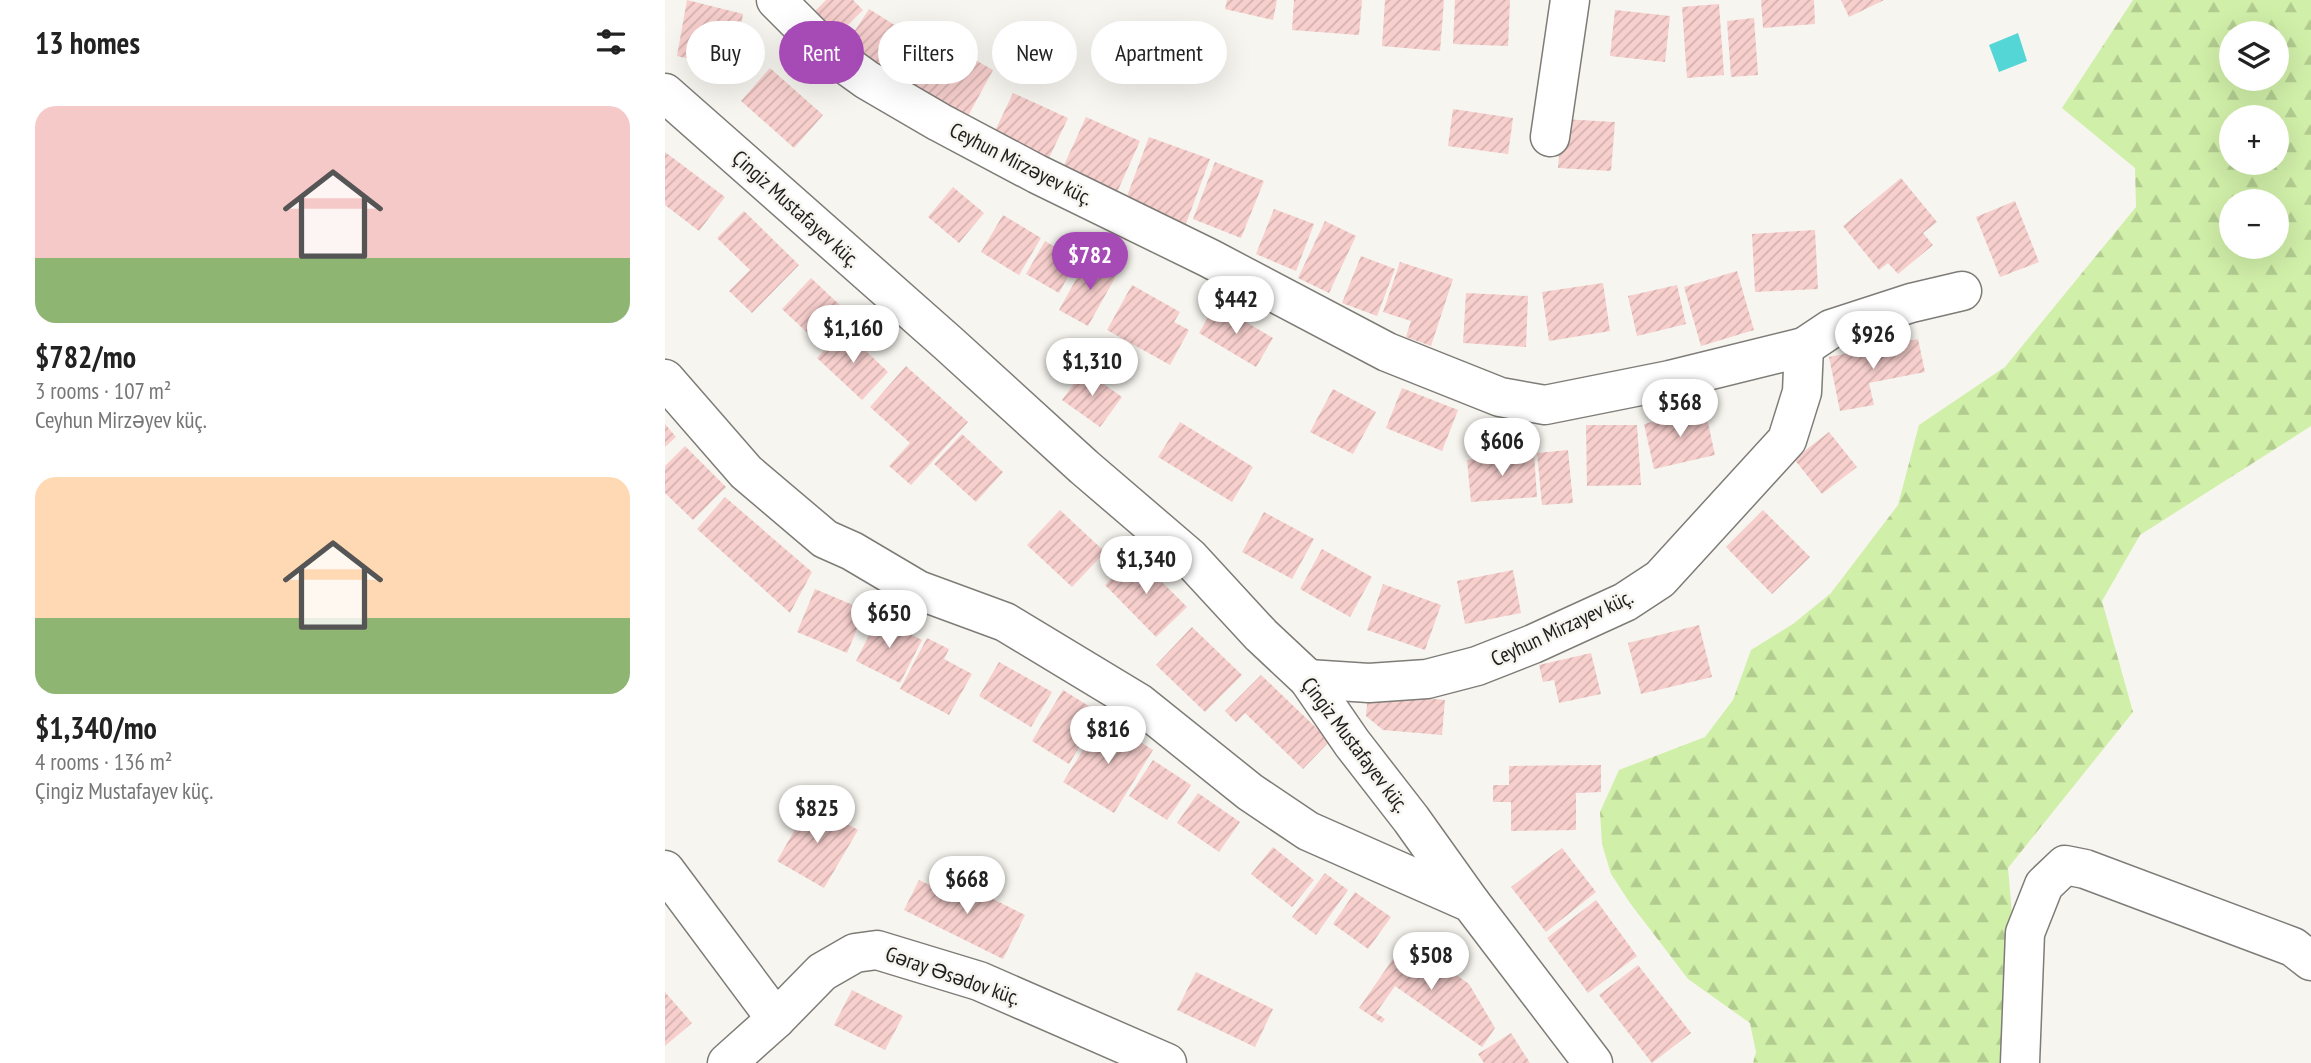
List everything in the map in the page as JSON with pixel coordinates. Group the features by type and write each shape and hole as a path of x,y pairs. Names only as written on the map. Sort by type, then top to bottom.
{"street":[{"name":"Ceyhun Mirzəyev küç.","path":"776,0 828,52 867,80 939,122 1209,258 1387,352 1500,397 1545,405 1670,380 1804,347 1831,329 1911,303 1962,291"},
{"path":"1550,137 1570,0"},
{"name":"Çingiz Mustafayev küç.","path":"665,93 1084,467 1189,557 1261,635 1308,679 1352,743 1593,1063"},
{"name":"Ceyhun Mirzayev küç.","path":"1308,679 1369,683 1427,679 1477,666 1625,602 1660,579 1787,440 1802,391 1804,347"},
{"name":"Çingiz Mustafayev küç.","path":"665,379 746,472 825,539 852,551 918,590 1005,622 1139,703 1249,792 1308,831 1471,903"},
{"path":"2020,1063 2025,933 2044,885 2065,865 2085,869 2293,947 2311,961"},
{"path":"665,870 776,1019"},
{"name":"Gəray Əsədov küç.","path":"727,1063 776,1019 822,972 855,953 877,950 979,981 1167,1063"}],"green space":[{"path":"2133,0 2311,0 2311,426 2140,535 2102,601 2133,712 2008,868 2017,971 2006,1063 1753,1063 1756,1052 1750,1023 1688,979 1611,874 1602,844 1600,812 1619,770 1705,737 1733,700 1751,650 1793,624 1831,593 1898,505 1919,425 2005,367 2136,207 2135,168 2062,108"}],"water":[{"path":"2018,33 2027,61 1999,72 1989,45"}],"building":[{"path":"687,0 743,14 742,21 686,21 686,58 677,56"},
{"path":"826,0 853,0 863,10 852,21 825,21 815,11"},
{"path":"1227,0 1277,0 1273,20 1225,9"},
{"path":"1294,0 1362,0 1359,35 1292,30"},
{"path":"1385,0 1444,0 1440,51 1382,46"},
{"path":"1455,0 1510,0 1508,46 1453,44"},
{"path":"1761,0 1814,0 1815,24 1763,28"},
{"path":"1841,0 1884,0 1849,17"},
{"path":"1719,4 1724,75 1687,78 1682,7"},
{"path":"869,9 888,21 878,21 878,67 864,58 864,21 861,21"},
{"path":"1615,10 1670,16 1665,62 1610,56"},
{"path":"1754,18 1758,75 1731,77 1727,21"},
{"path":"978,62 992,72 968,116 909,84 978,84"},
{"path":"770,68 779,76 779,84 788,84 823,115 794,148 741,101 756,84 765,84 765,74"},
{"path":"1013,93 1068,118 1049,158 994,133"},
{"path":"1453,109 1513,118 1508,154 1448,146"},
{"path":"1086,117 1140,141 1114,199 1060,174"},
{"path":"1562,119 1615,122 1611,171 1558,168"},
{"path":"1149,137 1210,159 1184,229 1123,207"},
{"path":"665,152 725,197 699,231 665,205"},
{"path":"1215,162 1264,181 1241,238 1193,219"},
{"path":"1901,178 1937,222 1923,233 1933,245 1898,274 1888,263 1879,270 1843,226"},
{"path":"953,187 984,213 959,243 928,217"},
{"path":"2015,201 2039,262 2000,277 1976,217"},
{"path":"1274,209 1314,224 1296,271 1256,254"},
{"path":"744,211 799,265 752,313 729,291 750,270 717,238"},
{"path":"1003,215 1041,238 1019,275 981,252"},
{"path":"1325,221 1356,236 1329,293 1298,278"},
{"path":"1815,230 1818,289 1755,292 1752,234"},
{"path":"1045,241 1077,260 1059,293 1026,274"},
{"path":"1101,256 1121,267 1088,326 1059,310 1079,274 1089,279"},
{"path":"1361,256 1395,269 1377,316 1342,303"},
{"path":"1400,262 1453,279 1431,346 1406,337 1411,321 1383,312"},
{"path":"1737,271 1754,330 1701,346 1684,287"},
{"path":"811,278 843,308 814,339 782,309"},
{"path":"1603,283 1610,331 1549,341 1542,292"},
{"path":"1132,285 1180,312 1174,322 1189,330 1170,365 1107,330"},
{"path":"1677,285 1686,324 1637,336 1628,296"},
{"path":"1466,293 1528,296 1526,347 1463,343"},
{"path":"1216,304 1273,338 1256,367 1199,333"},
{"path":"844,330 888,372 862,400 817,358"},
{"path":"1918,339 1925,372 1869,383 1874,405 1840,411 1829,357"},
{"path":"906,366 968,422 911,485 889,466 910,443 870,407"},
{"path":"1084,370 1122,397 1100,427 1062,400"},
{"path":"1402,388 1458,410 1442,451 1386,428"},
{"path":"1333,389 1376,412 1353,454 1310,432"},
{"path":"1705,409 1715,455 1654,469 1644,424"},
{"path":"1180,422 1253,467 1232,502 1158,457"},
{"path":"665,424 676,437 665,447"},
{"path":"1586,425 1637,425 1641,485 1587,486"},
{"path":"1829,432 1857,467 1822,494 1794,459"},
{"path":"962,434 1003,472 976,502 934,464"},
{"path":"685,446 726,487 693,520 665,493 665,466"},
{"path":"1568,450 1573,503 1542,505 1537,453"},
{"path":"1534,453 1537,497 1471,502 1467,460"},
{"path":"725,497 812,572 790,613 697,529"},
{"path":"1060,510 1105,552 1072,587 1027,545"},
{"path":"1763,510 1810,557 1772,594 1726,547"},
{"path":"1264,512 1314,539 1292,579 1242,552"},
{"path":"1322,549 1372,577 1350,617 1300,589"},
{"path":"1135,555 1187,607 1156,637 1105,585"},
{"path":"1513,570 1521,613 1465,624 1457,581"},
{"path":"1383,584 1441,605 1425,650 1367,630"},
{"path":"815,589 865,610 847,653 797,632"},
{"path":"878,618 922,640 900,683 856,661"},
{"path":"1699,625 1712,677 1641,694 1628,643"},
{"path":"1192,627 1242,675 1205,712 1156,665"},
{"path":"927,638 949,649 944,659 972,674 949,715 900,689"},
{"path":"1591,653 1601,694 1559,703 1554,680 1543,682 1539,665"},
{"path":"999,662 1052,692 1031,727 979,696"},
{"path":"1261,675 1330,741 1303,769 1245,713 1236,722 1225,711"},
{"path":"1063,690 1100,713 1069,764 1032,741"},
{"path":"1368,693 1445,700 1442,735 1383,730 1366,716"},
{"path":"1103,718 1153,750 1114,813 1063,782"},
{"path":"1153,760 1191,785 1167,820 1129,796"},
{"path":"1601,765 1601,792 1576,793 1576,830 1511,831 1511,802 1493,802 1493,785 1509,785 1509,766"},
{"path":"1198,793 1240,822 1219,852 1177,823"},
{"path":"810,803 858,830 824,888 777,861"},
{"path":"1273,847 1314,880 1292,907 1251,874"},
{"path":"1562,848 1596,892 1546,932 1511,887"},
{"path":"1325,873 1348,890 1316,935 1292,917"},
{"path":"919,880 948,894 955,880 1025,915 1003,959 904,910"},
{"path":"1355,892 1391,917 1368,949 1333,924"},
{"path":"1596,900 1637,956 1588,993 1547,938"},
{"path":"1419,936 1429,944 1424,952 1469,984 1495,1028 1482,1047 1395,986 1376,1013 1385,1019 1382,1023 1359,1008 1406,940 1413,945"},
{"path":"1638,965 1691,1033 1652,1063 1599,995"},
{"path":"1196,972 1273,1009 1255,1047 1177,1010"},
{"path":"852,990 903,1016 885,1050 834,1025"},
{"path":"665,992 692,1023 665,1046"},
{"path":"1511,1033 1530,1063 1484,1063 1478,1054"}]}
